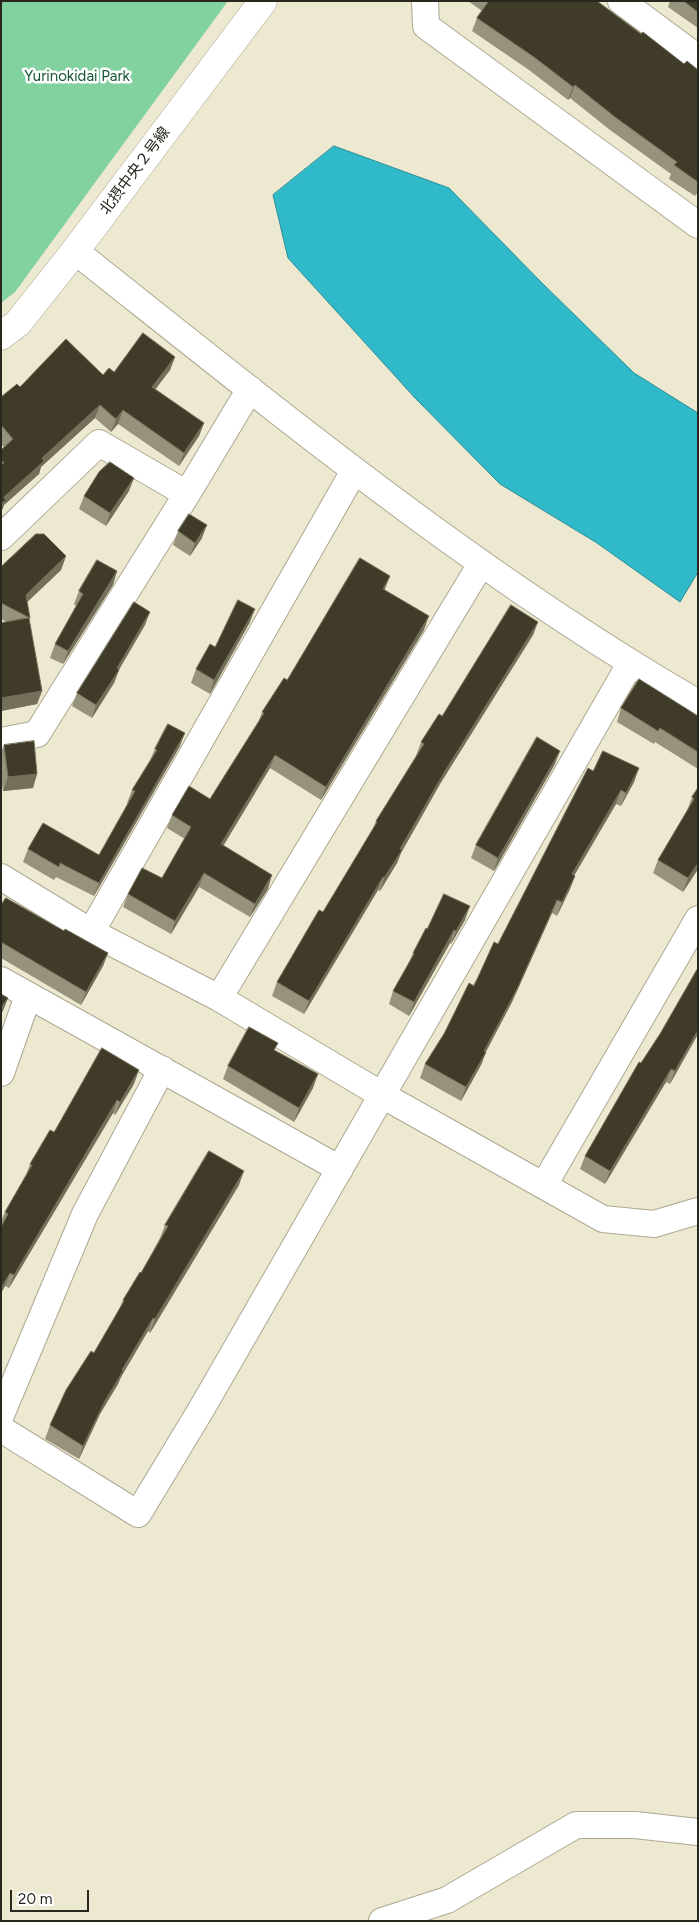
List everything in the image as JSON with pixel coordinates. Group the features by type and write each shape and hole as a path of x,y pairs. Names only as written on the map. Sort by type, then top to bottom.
{"street":[{"name":"北摂中央２号線","path":"1,336 18,323 75,251 263,1"},
{"path":"426,1 426,26 698,225"},
{"path":"629,4 698,58"},
{"path":"75,251 354,471 481,564 630,664 698,703"},
{"path":"1,741 37,734 187,494 250,389"},
{"path":"1,537 99,443 187,494"},
{"path":"90,932 354,471"},
{"path":"218,998 481,564"},
{"path":"1,1429 138,1514 202,1408 340,1170 630,664"},
{"path":"1,877 90,932 218,998 382,1094 603,1218 654,1224 698,1211"},
{"path":"544,1185 698,919"},
{"path":"1,980 340,1170"},
{"path":"1,1073 28,996"},
{"path":"1,1415 85,1214 162,1069"},
{"path":"382,1921 447,1900 576,1825 635,1825 698,1832"}],"green space":[{"name":"Yurinokidai Park","path":"1,1 228,1 15,292 1,303"}],"water":[{"path":"334,146 449,188 634,373 698,413 698,572 680,602 597,543 500,484 416,399 288,258 273,195"}],"building":[{"path":"489,1 597,1 641,34 643,32 684,64 687,61 698,70 698,182 674,165 677,162 575,85 573,87 534,57 477,18"},
{"path":"684,1 698,1 698,12"},
{"path":"143,333 175,357 152,387 204,423 184,453 123,410 116,419 100,405 42,458 44,461 4,497 6,501 1,503 1,464 4,463 1,460 1,450 13,439 1,425 1,397 17,384 20,387 66,339 103,375 109,368 114,372"},
{"path":"110,462 134,478 110,513 84,496 99,472"},
{"path":"189,514 207,525 195,543 178,531"},
{"path":"36,534 44,534 66,556 26,595 30,618 1,603 1,567"},
{"path":"360,558 390,576 383,589 429,616 326,787 275,755 221,844 272,875 255,904 204,873 175,921 128,894 142,868 162,878 191,827 172,815 189,786 210,799 284,678 287,680"},
{"path":"97,560 117,571 68,651 55,644 83,594 79,591"},
{"path":"238,600 255,609 214,680 196,669 210,644 215,647"},
{"path":"134,602 150,612 117,668 119,670 96,705 77,693"},
{"path":"511,605 538,622 445,771 400,849 402,850 383,877 309,1001 277,982 319,910 323,912 424,744 421,742 439,714 442,716"},
{"path":"29,618 42,691 1,698 1,623"},
{"path":"639,679 698,716 698,752 660,728 658,731 621,708"},
{"path":"168,724 185,733 99,883 60,863 59,867 28,849 43,823 99,855 135,791 132,790 157,750 155,749"},
{"path":"537,737 560,751 498,858 476,845"},
{"path":"34,741 37,774 8,777 4,745"},
{"path":"603,751 639,768 626,793 621,790 572,874 575,876 562,902 557,900 517,989 484,1051 486,1052 466,1087 425,1064 444,1034 469,983 474,986 494,942 498,944 588,768 593,771"},
{"path":"698,788 698,863 688,878 658,860 694,799 692,797"},
{"path":"444,894 470,906 456,931 454,930 414,1002 393,991"},
{"path":"6,898 64,931 65,929 108,953 86,992 1,942 1,905"},
{"path":"698,968 698,1030 675,1071 671,1069 610,1171 585,1156 639,1062 641,1063 660,1034"},
{"path":"1,994 8,998 1,1008"},
{"path":"249,1027 278,1043 274,1050 318,1074 299,1108 228,1066"},
{"path":"102,1048 139,1070 120,1102 117,1100 14,1275 10,1273 1,1288 1,1227 8,1214 5,1212 50,1130 54,1132"},
{"path":"209,1151 244,1171 122,1370 83,1446 50,1425 66,1390 91,1351 94,1353 123,1300 168,1226 165,1225"}]}
